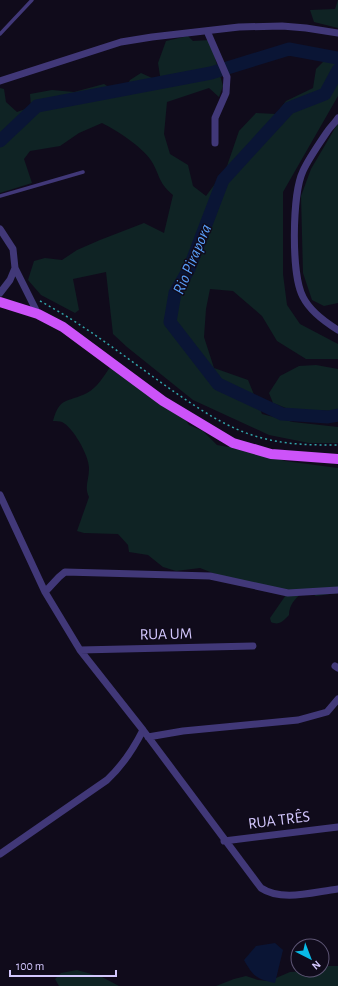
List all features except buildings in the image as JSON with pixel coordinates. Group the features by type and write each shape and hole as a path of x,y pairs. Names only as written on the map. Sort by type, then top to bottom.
{"main road":[{"path":"0,302 38,314 63,327 163,400 233,443 271,454 338,459"}],"street":[{"path":"0,81 121,42 239,27 282,26 338,33"},
{"path":"207,31 227,77 226,93 215,118 215,143"},
{"path":"338,118 327,131 303,170 296,194 295,214 298,282 303,297 312,310 324,321 338,330"},
{"path":"0,229 13,249 15,268 38,314"},
{"path":"0,293 4,284 15,268"},
{"path":"0,495 45,592 80,650 143,730 260,888 268,893 287,895 338,889"},
{"path":"45,592 58,576 65,572 204,576 288,593 338,590"},
{"name":"RUA UM","path":"80,650 253,646"},
{"path":"148,737 183,731 298,720 327,712 338,699"},
{"path":"0,854 107,780 122,766 132,752 143,730"},
{"name":"RUA TRÊS","path":"224,841 338,828"}],"lane":[{"path":"0,34 20,15 32,0"},
{"path":"0,196 83,172"}],"path":[{"path":"38,300 76,322 193,405 220,421 261,438 294,445 338,445"}],"green space":[{"path":"338,0 338,28 314,22 310,10 335,9"},
{"path":"188,36 193,41 210,40 223,86 219,97 209,88 167,102 164,134 170,154 188,165 193,186 206,196 226,169 239,131 256,113 276,114 286,101 313,88 316,69 332,53 338,56 338,96 283,192 283,274 287,305 300,324 338,344 338,359 306,359 277,341 262,316 233,291 210,289 206,309 204,337 214,368 248,380 262,414 293,422 338,427 338,443 309,443 269,435 193,400 113,334 106,272 73,279 79,310 75,313 41,295 28,280 34,261 45,258 62,260 77,250 144,223 164,233 173,195 161,182 153,164 146,154 128,139 102,123 79,133 60,146 30,151 24,159 32,183 0,193 0,88 4,89 6,102 17,112 31,107 30,94 52,90 74,92 104,84 121,95 130,80 141,73 161,82 158,63 166,41"},
{"path":"338,123 338,303 324,306 312,300 303,273 301,196 311,169"},
{"path":"316,365 338,369 338,411 291,410 273,403 269,393 280,376 299,366"},
{"path":"110,367 181,413 189,425 203,431 217,445 228,447 241,441 252,450 285,461 338,468 338,593 316,596 306,590 294,601 290,607 289,615 281,622 274,623 271,622 270,618 288,592 228,579 200,568 176,571 163,567 148,555 129,552 128,545 118,534 84,533 77,531 89,497 87,487 89,464 84,450 71,430 62,422 53,421 58,407 65,401 91,391 100,382"},
{"path":"330,966 338,966 338,986 216,986 246,976 258,980 269,981 290,972 290,978 330,978"},
{"path":"77,970 102,977 119,986 59,986 55,979 61,973"}],"water":[{"path":"275,943 283,950 275,983 263,980 256,976 244,960 256,946"}],"waterway":[{"name":"Rio Pirapora","path":"0,141 37,106 211,73 289,49 338,58"},
{"name":"Rio Pirapora","path":"338,70 325,94 289,108 223,180 189,269 175,293 170,322 218,384 282,414 328,417 338,415"}]}
